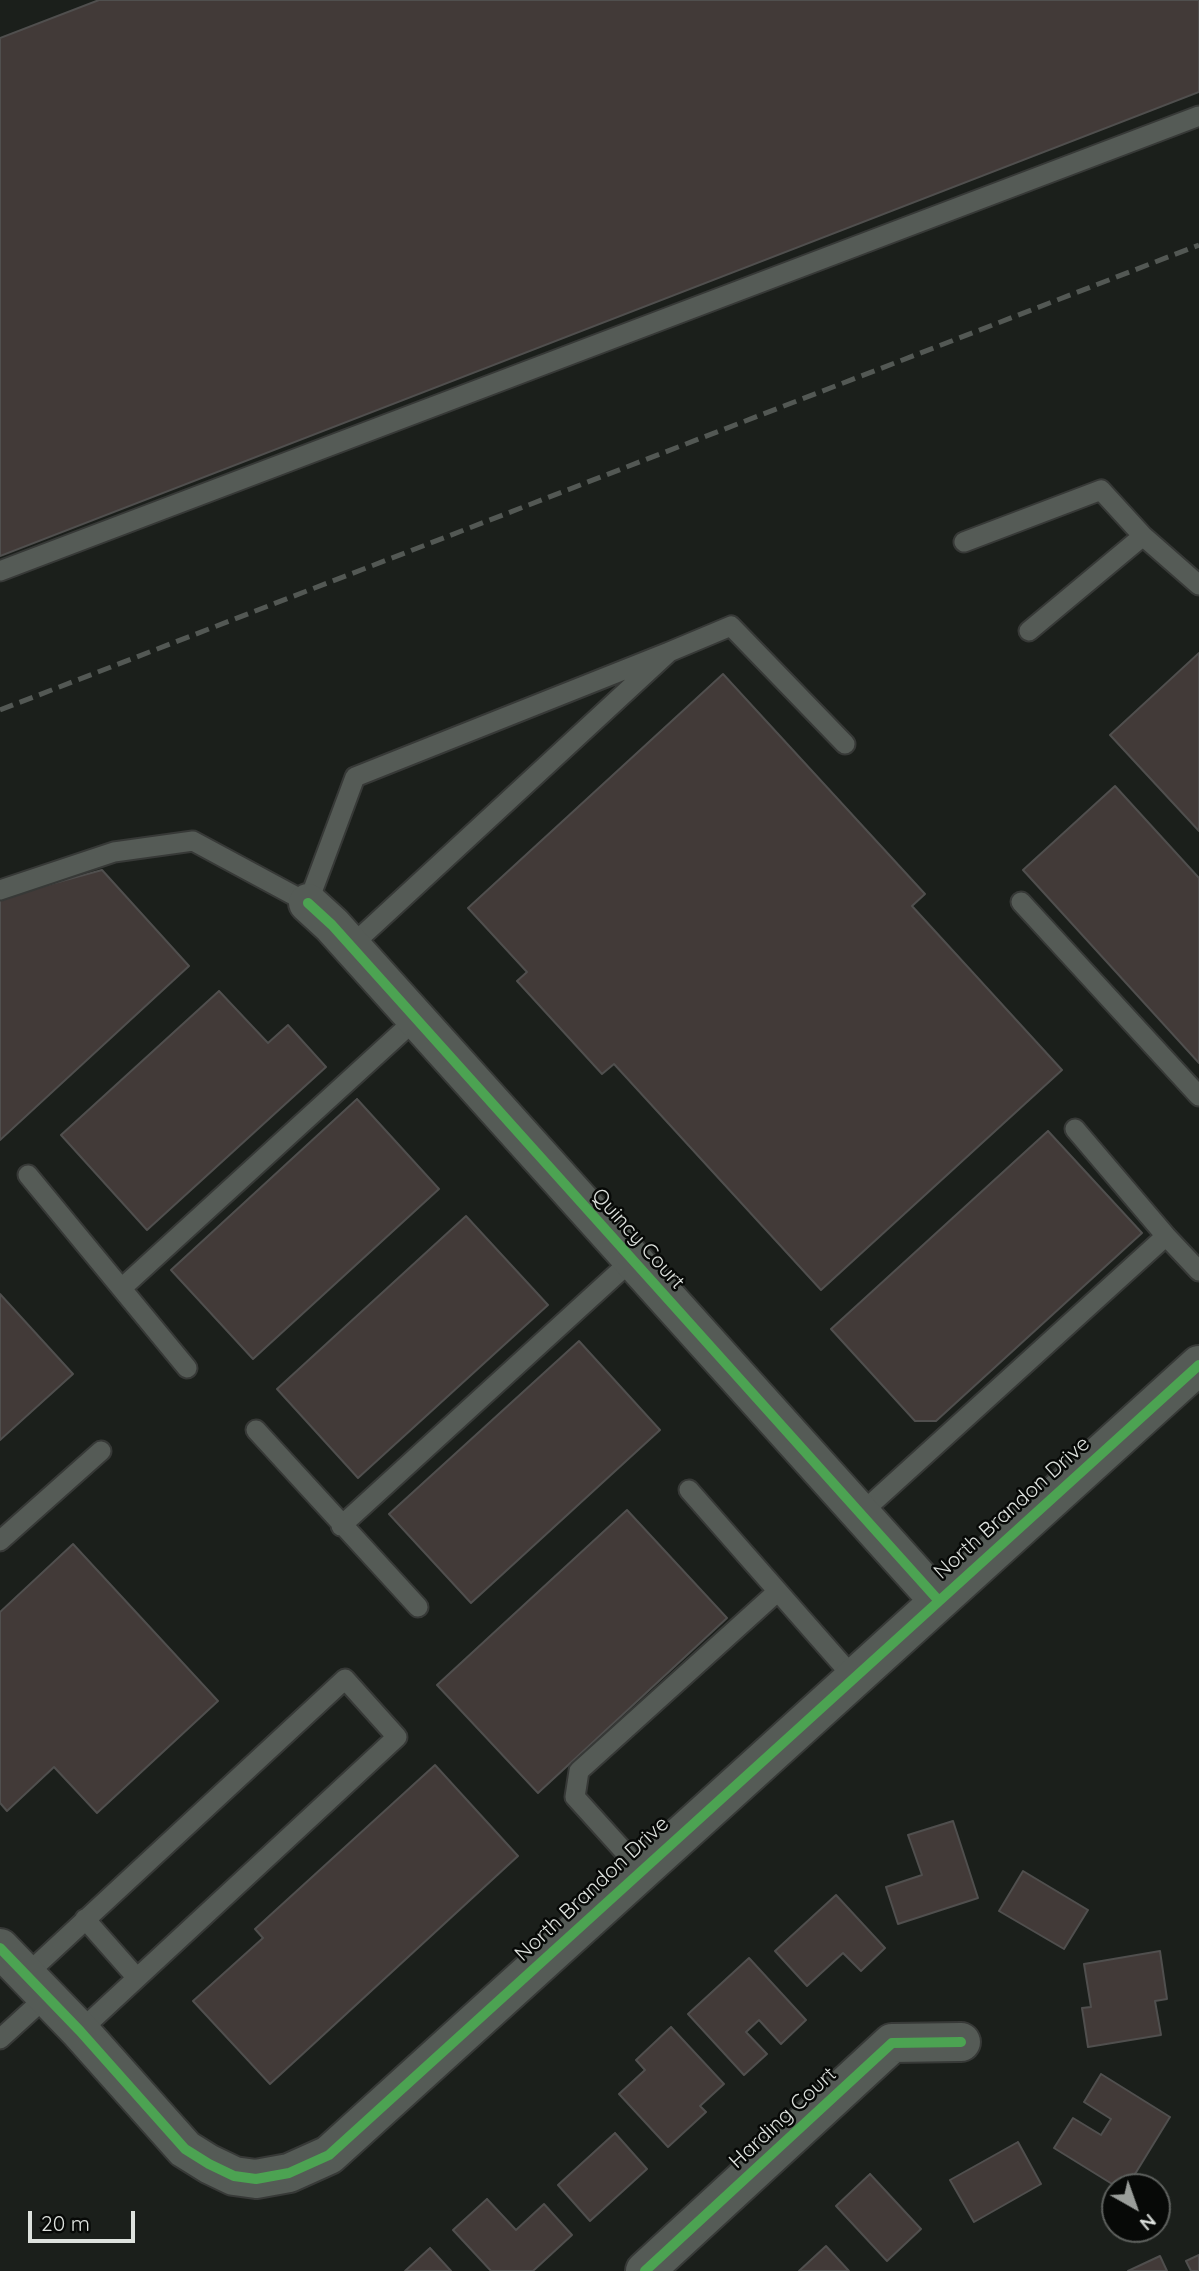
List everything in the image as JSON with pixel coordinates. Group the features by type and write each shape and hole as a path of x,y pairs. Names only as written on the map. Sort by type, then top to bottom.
{"street":[{"name":"Quincy Court","path":"308,903 351,946 939,1601"},
{"name":"North Brandon Drive","path":"24,1973 80,2031 185,2149 234,2176 256,2179 289,2173 329,2155 1199,1364"},
{"name":"Harding Court","path":"648,2270 892,2043 961,2042"}],"lane":[{"path":"0,570 1199,116"},
{"path":"964,542 1101,490 1143,536 1199,585"},
{"path":"1029,631 1143,536"},
{"path":"0,890 114,852 193,841 308,903 355,777 731,626 845,744"},
{"path":"351,946 669,652"},
{"path":"1021,902 1199,1096"},
{"path":"122,1287 416,1019"},
{"path":"1075,1129 1199,1271"},
{"path":"28,1175 187,1368"},
{"path":"859,1515 1166,1236"},
{"path":"341,1526 632,1261"},
{"path":"256,1430 341,1526 418,1607"},
{"path":"0,1541 101,1451"},
{"path":"689,1490 854,1678"},
{"path":"641,1870 575,1797 579,1771 777,1592"},
{"path":"0,2039 24,1973 345,1679 397,1737 80,2031"},
{"path":"85,1919 137,1978"}],"building":[{"path":"99,0 1199,0 1199,92 0,556 0,38"},
{"path":"1199,653 1199,831 1110,735"},
{"path":"723,674 925,894 912,906 1062,1070 821,1290 614,1064 602,1074 517,981 527,972 468,908"},
{"path":"1115,786 1199,878 1199,1063 1023,870"},
{"path":"102,870 189,966 0,1140 0,898"},
{"path":"219,991 268,1043 288,1025 326,1067 147,1230 61,1135"},
{"path":"357,1099 439,1189 253,1359 171,1270"},
{"path":"1048,1131 1142,1233 936,1421 915,1421 831,1329"},
{"path":"466,1216 548,1305 358,1478 277,1389"},
{"path":"0,1294 73,1374 0,1440"},
{"path":"579,1341 660,1430 471,1603 389,1514"},
{"path":"627,1510 727,1618 538,1793 437,1685"},
{"path":"73,1544 218,1701 97,1813 54,1767 7,1811 0,1803 0,1612"},
{"path":"435,1765 518,1856 270,2084 193,2001 263,1938 255,1929"},
{"path":"953,1821 978,1898 898,1924 886,1887 922,1875 908,1835"},
{"path":"1023,1871 1088,1910 1064,1949 999,1911"},
{"path":"836,1895 885,1948 861,1971 843,1953 807,1986 775,1951"},
{"path":"1160,1951 1167,1999 1155,2001 1161,2035 1088,2047 1082,2008 1091,2007 1084,1964"},
{"path":"749,1958 806,2020 781,2044 759,2020 746,2032 767,2054 744,2075 688,2014"},
{"path":"671,2027 724,2084 700,2106 706,2112 668,2147 619,2094 645,2070 636,2060"},
{"path":"1101,2074 1170,2117 1136,2173 1101,2173 1101,2177 1054,2148 1073,2118 1101,2135 1111,2119 1084,2102"},
{"path":"615,2133 647,2169 590,2221 558,2185"},
{"path":"1018,2142 1041,2184 974,2222 950,2180"},
{"path":"870,2174 921,2229 887,2261 836,2206"},
{"path":"487,2199 516,2230 544,2204 572,2235 533,2271 491,2271 453,2230"},
{"path":"826,2246 849,2271 799,2271"},
{"path":"430,2248 451,2271 405,2271"},
{"path":"1199,2255 1199,2271 1191,2271 1186,2261"},
{"path":"1160,2256 1167,2271 1128,2271"}],"railway":[{"path":"0,710 1199,245"}],"cycle path":[{"path":"308,903 332,925 939,1601"},
{"path":"0,1948 80,2031 185,2149 234,2176 256,2179 289,2173 329,2155 1199,1365"},
{"path":"645,2271 892,2043 961,2042"}]}
